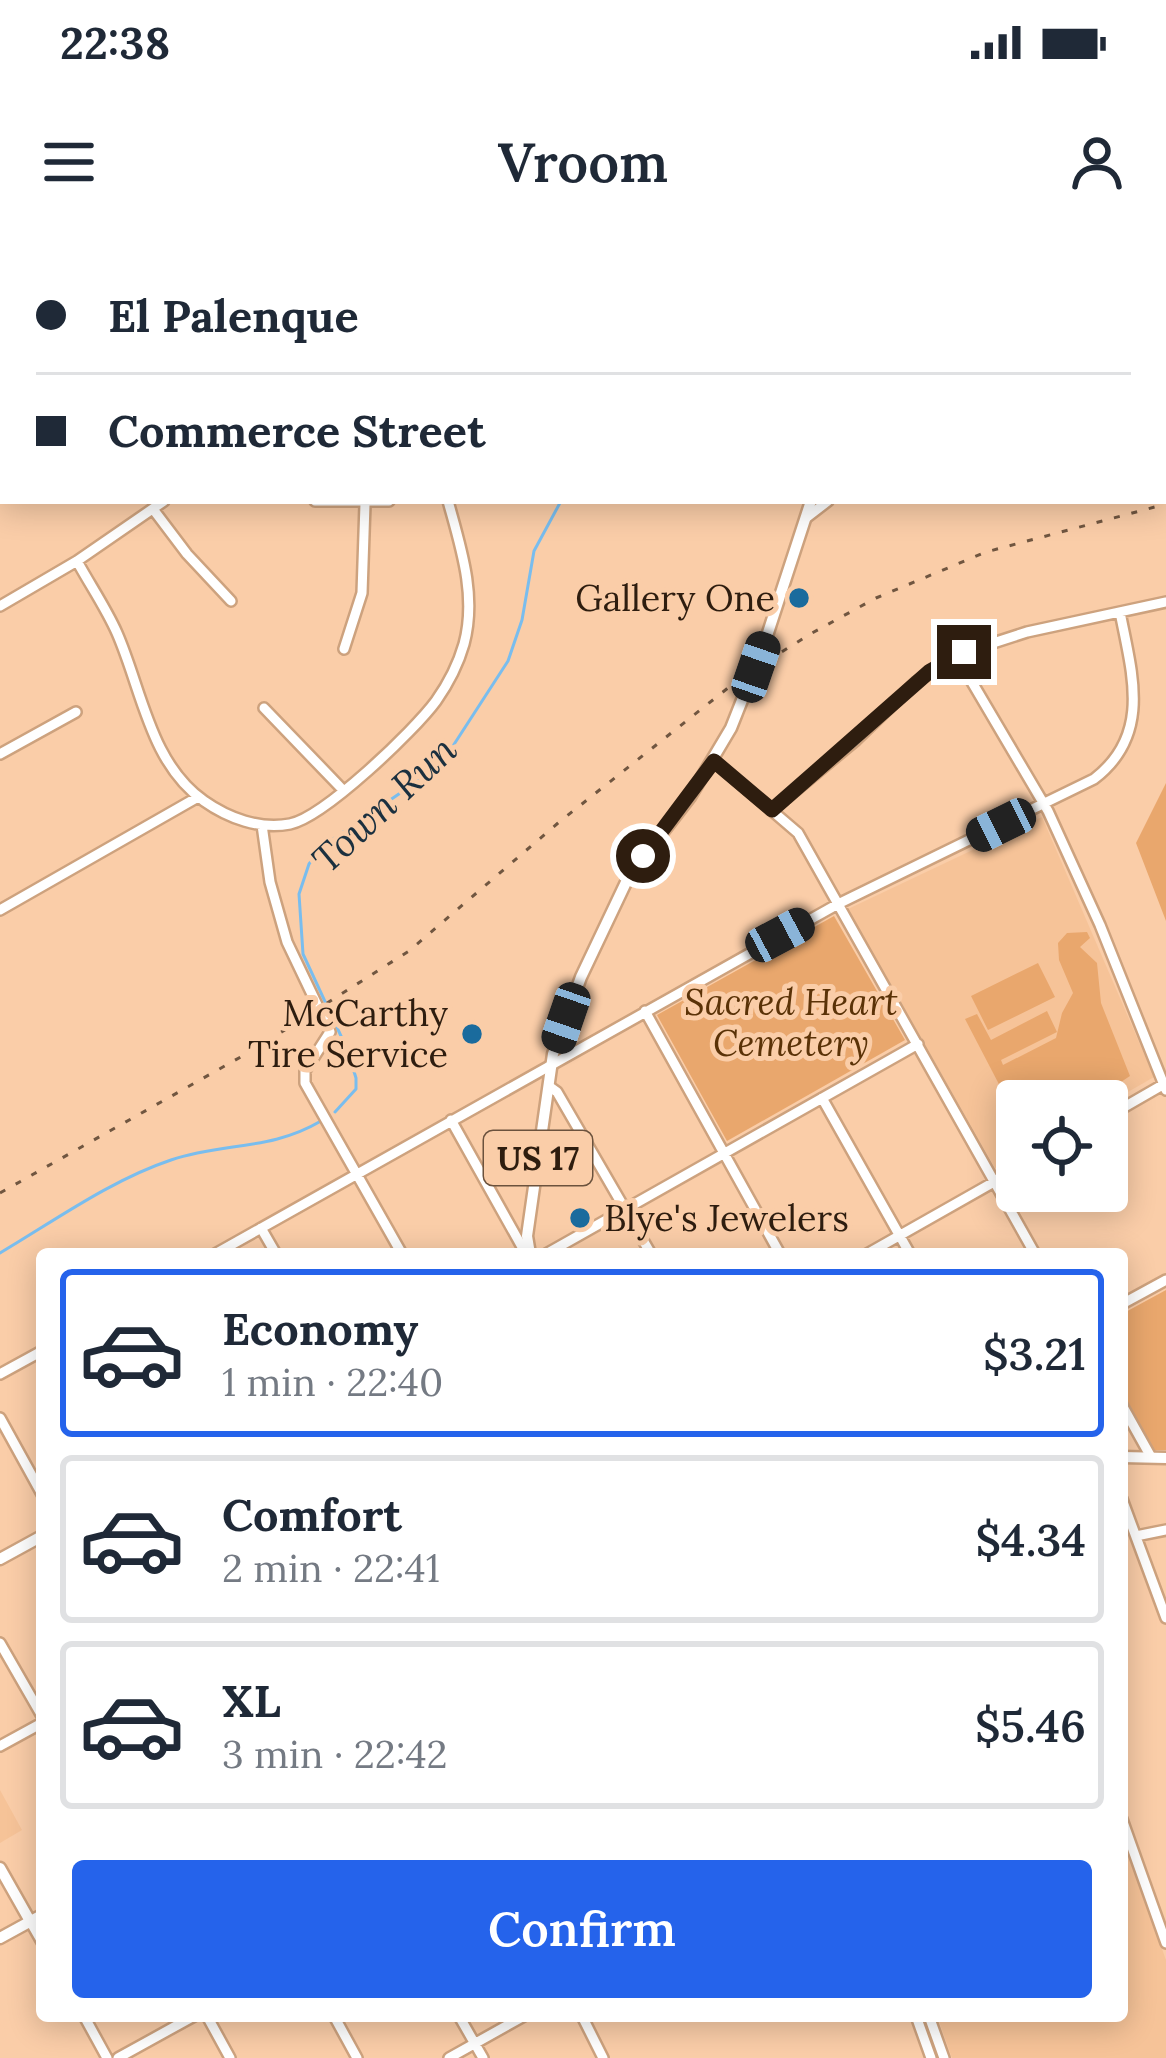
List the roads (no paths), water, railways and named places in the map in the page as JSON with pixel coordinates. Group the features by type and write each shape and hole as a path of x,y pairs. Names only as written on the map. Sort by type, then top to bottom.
{"main road":[{"name":"US 17","path":"528,1248 553,1063 581,977 633,870 714,761 748,687 810,504"},
{"path":"1128,1457 1166,1458"},
{"path":"0,1559 36,1539"},
{"path":"0,1868 36,1918 0,1938"}],"street":[{"path":"0,606 160,504"},
{"path":"344,649 362,593 365,504"},
{"path":"77,561 114,626 158,746 176,773 198,797 232,816 262,825 303,820 420,720 460,658 469,595 449,504"},
{"path":"806,518 824,504"},
{"path":"153,509 231,601"},
{"path":"772,810 916,682 956,655 1027,632 1166,602"},
{"path":"226,1248 838,904 1105,771 1131,732 1135,692 1120,612"},
{"path":"956,655 1044,804 1111,950 1165,1086 1128,1106"},
{"path":"264,708 343,790"},
{"path":"0,754 76,712"},
{"path":"714,761 798,833 1032,1248"},
{"path":"0,910 198,797"},
{"path":"262,825 270,882 286,942 330,1032 305,1071 304,1083 399,1248"},
{"path":"645,1011 777,1248"},
{"path":"557,1248 918,1044"},
{"path":"550,1087 648,1248"},
{"path":"822,1098 906,1248"},
{"path":"452,1120 525,1248"},
{"path":"878,1248 994,1182"},
{"path":"262,1228 273,1248"},
{"path":"1128,1301 1166,1280"},
{"path":"0,1375 36,1354"},
{"path":"1128,1416 1151,1457"},
{"path":"0,1418 36,1483"},
{"path":"1128,1515 1166,1618"},
{"path":"1136,1536 1166,1530"},
{"path":"1152,1581 1166,1580"},
{"path":"0,1643 36,1708"},
{"path":"0,1746 36,1723"},
{"path":"1128,1836 1166,1943"},
{"path":"86,2022 107,2058"},
{"path":"118,2058 183,2022"},
{"path":"210,2022 230,2058"},
{"path":"337,2022 357,2058"},
{"path":"462,2022 483,2058"},
{"path":"449,2058 514,2022"},
{"path":"585,2022 603,2058"},
{"path":"918,2022 931,2058"},
{"path":"931,2022 944,2058"}],"waterway":[{"name":"Town Run","path":"335,1112 356,1089 356,1078 303,954 299,894 309,864 323,846 428,774 451,749 508,661 522,620 534,551 559,504"},
{"name":"Town Run","path":"0,1253 149,1168 191,1154 284,1137 321,1121"}],"railway":[{"path":"0,1193 253,1050 409,951 558,823 743,676 812,633 876,598 986,552 1166,504"}],"place":[{"name":"Gallery One","path":"799,598"},
{"name":"McCarthy Tire Service","path":"472,1034"},
{"name":"Blye's Jewelers","path":"580,1218"}],"park label":[{"name":"Sacred Heart Cemetery","path":"791,1022"}]}
